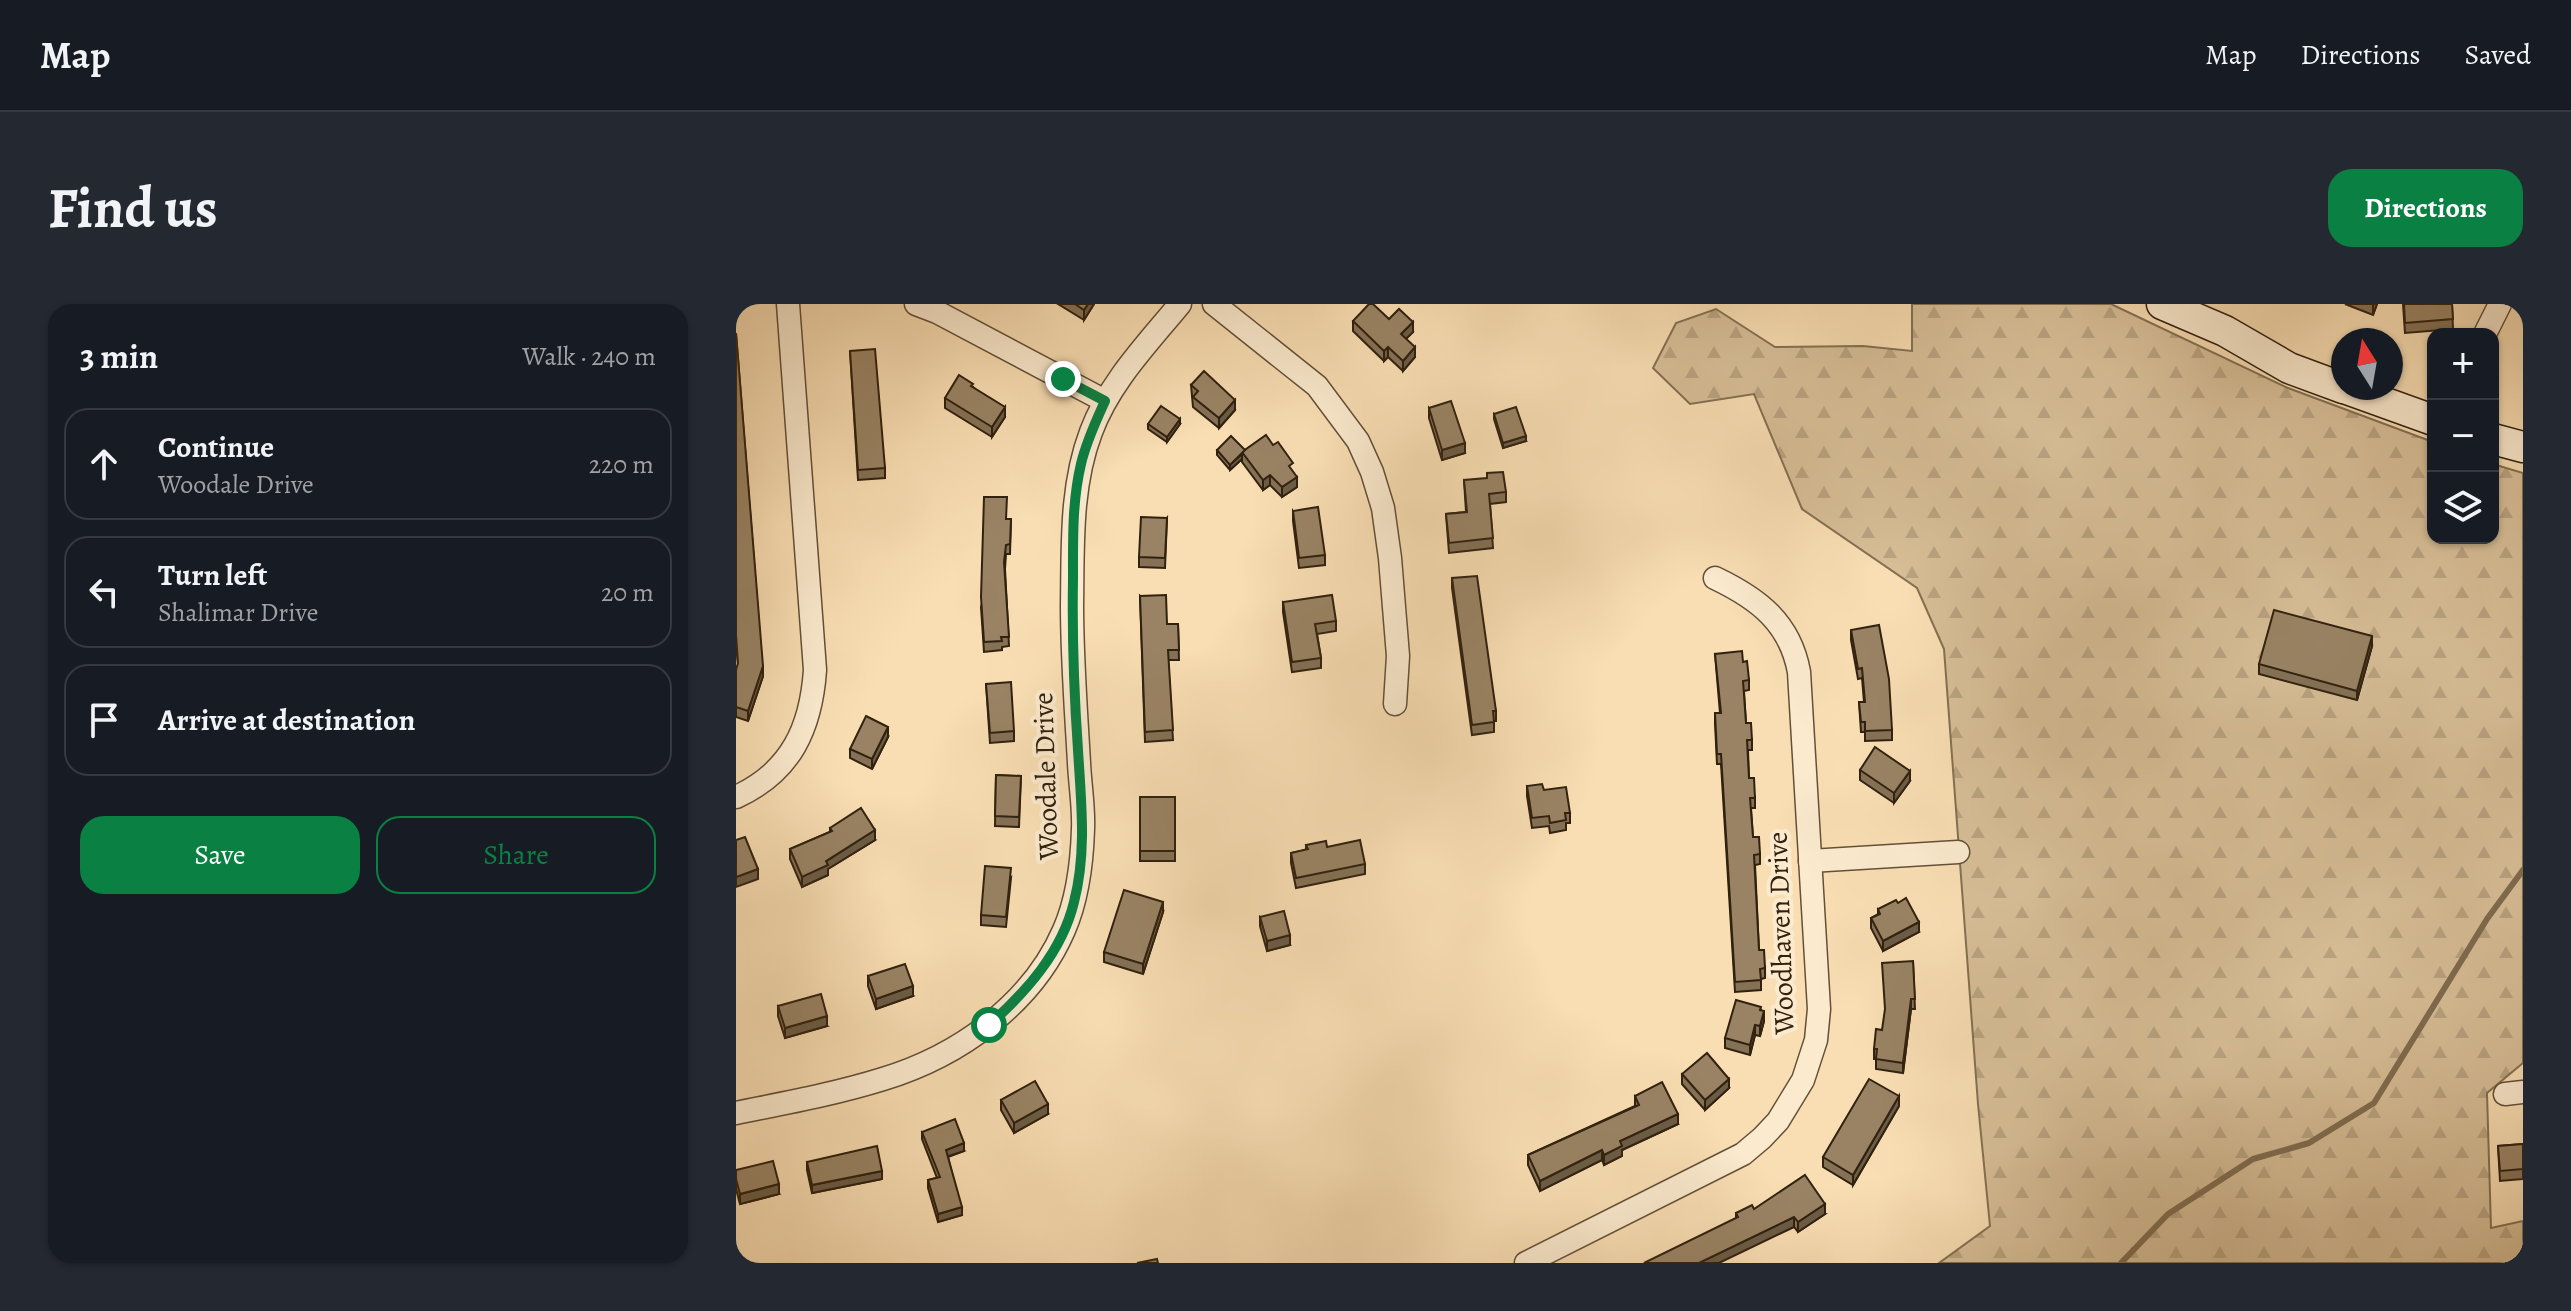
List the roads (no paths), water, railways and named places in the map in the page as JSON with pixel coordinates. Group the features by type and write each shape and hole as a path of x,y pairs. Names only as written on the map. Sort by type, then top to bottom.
{"main road":[{"path":"2162,304 2225,331 2289,368 2331,384"},
{"path":"2377,400 2427,418"},
{"path":"2499,441 2523,447"}],"street":[{"path":"736,797 768,779 783,764 803,729 813,692 815,670 788,304"},
{"path":"916,304 937,312 1105,401"},
{"name":"Woodale Drive","path":"736,1113 885,1079 960,1046 1013,1003 1052,954 1074,902 1084,826 1072,658 1075,497 1086,447 1105,401 1180,304"},
{"path":"1214,304 1317,386 1358,441 1383,508 1398,656 1395,704"},
{"path":"2488,328 2500,304"},
{"name":"Woodhaven Drive","path":"1526,1263 1743,1154 1778,1121 1803,1080 1816,1040 1819,1009 1799,672 1795,651 1768,612 1745,592 1715,578"},
{"path":"1810,861 1958,852"}],"waterway":[{"path":"2121,1263 2168,1214 2253,1159 2309,1143 2374,1103 2487,919 2523,870"}]}
